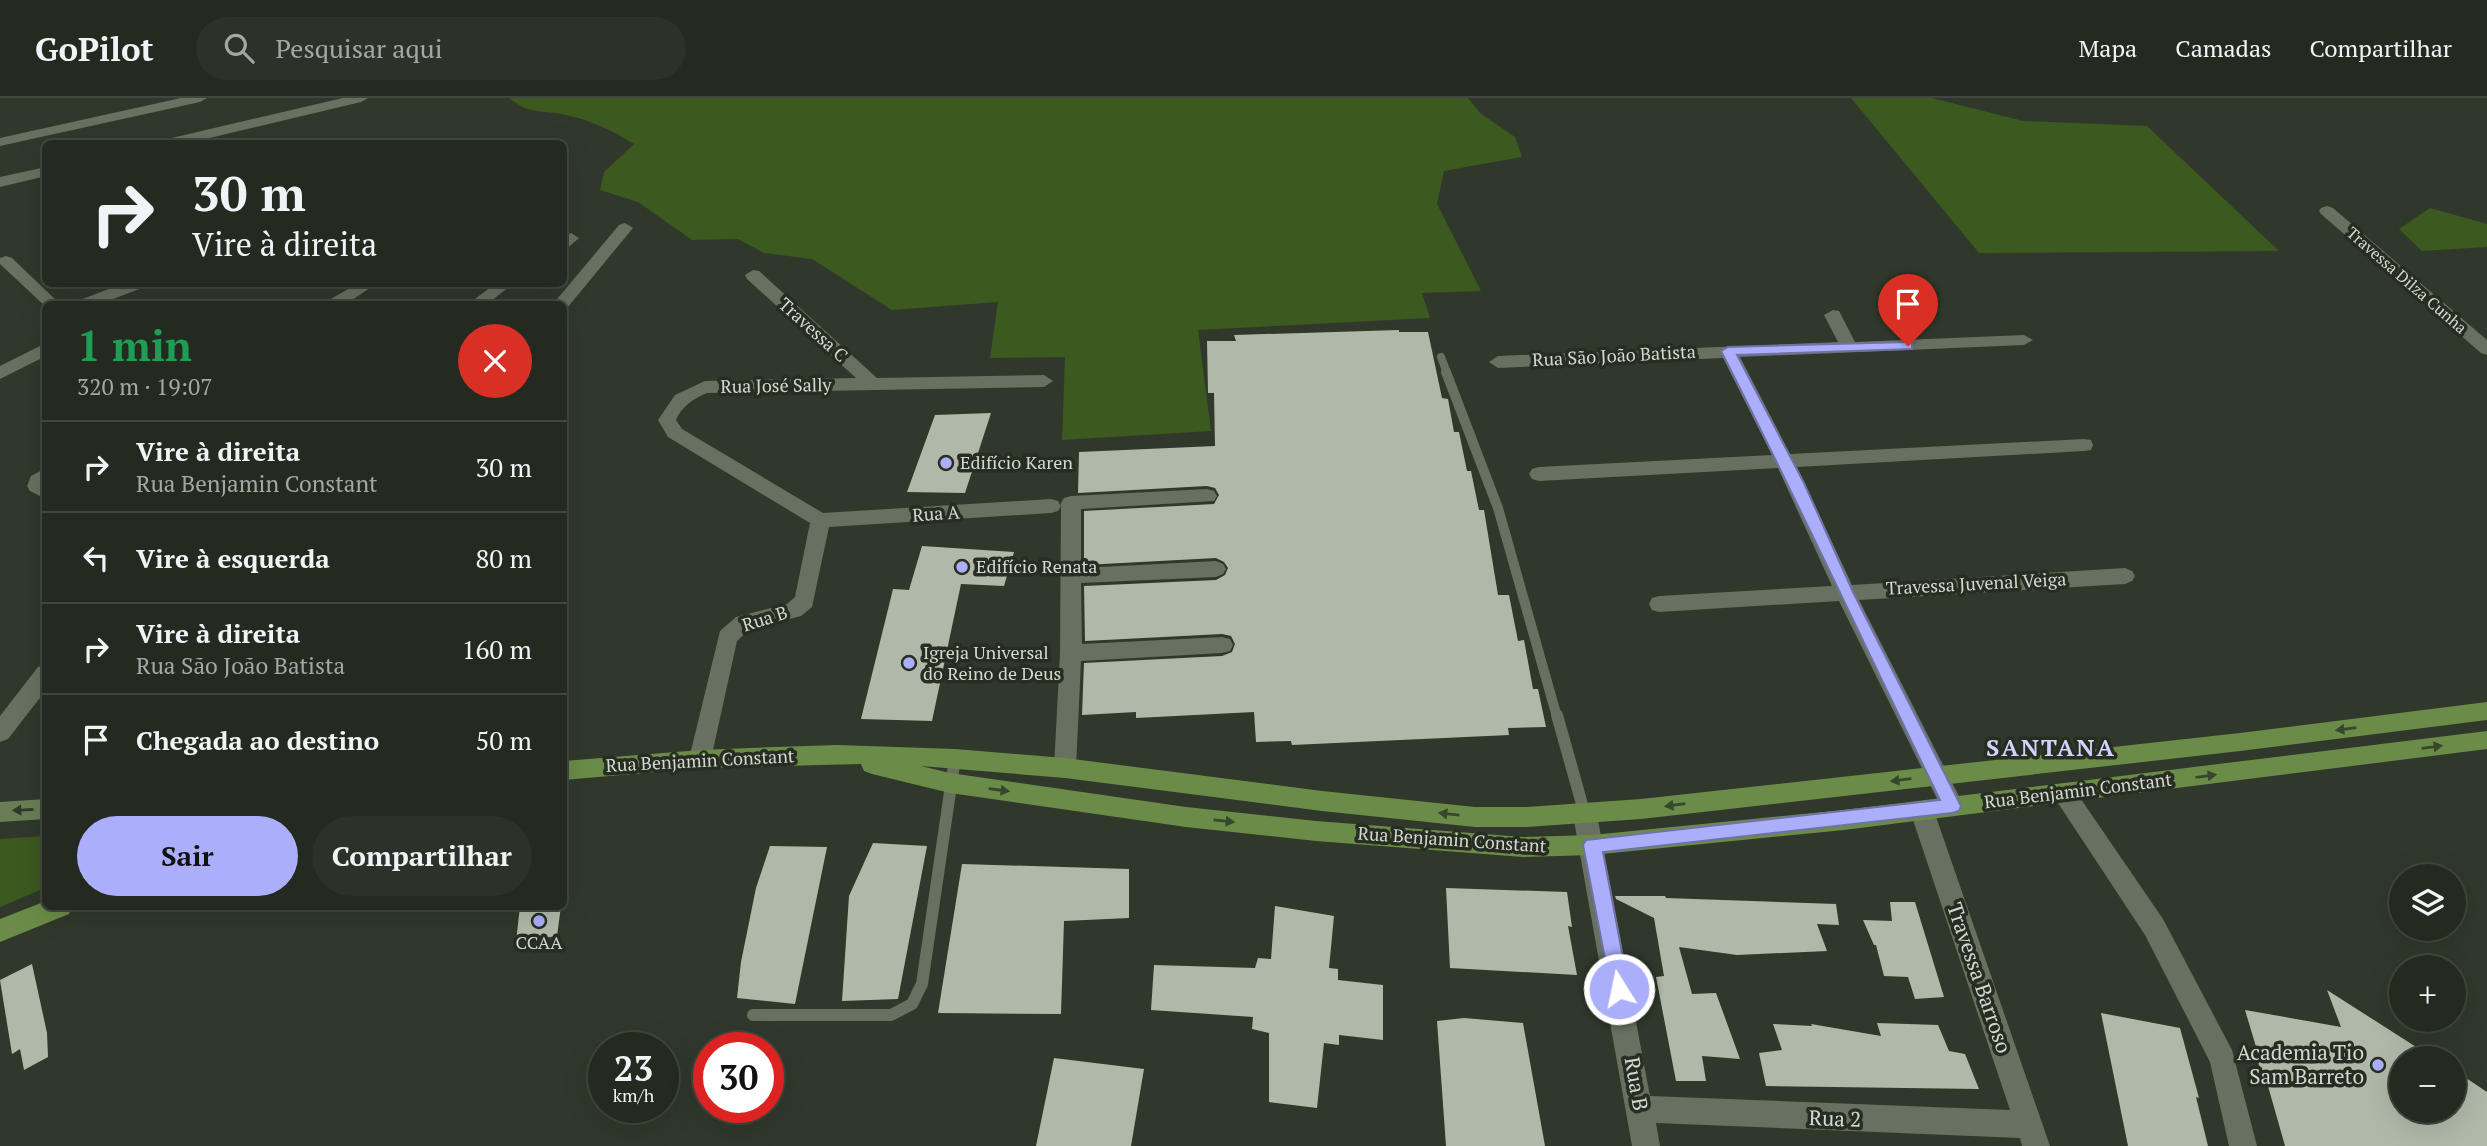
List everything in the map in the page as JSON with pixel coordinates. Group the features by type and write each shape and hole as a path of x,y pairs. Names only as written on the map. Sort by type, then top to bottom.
{"main road":[{"name":"Rua Benjamin Constant","path":"567,771 701,759 837,754 954,758 1065,768 1322,801 1475,817 1585,815 2240,743 2487,710"},
{"name":"Rua Benjamin Constant","path":"837,754 950,783 1186,817 1316,831 1523,847 1592,845 1922,811 2487,740"},
{"path":"0,812 42,809"},
{"path":"0,931 50,910"}],"street":[{"path":"0,142 200,98"},
{"path":"180,140 361,98"},
{"path":"0,182 42,172"},
{"name":"Travessa Dilza Cunha","path":"2326,211 2487,349"},
{"path":"564,301 625,228"},
{"path":"6,261 49,301"},
{"name":"Travessa C","path":"753,275 874,385"},
{"path":"93,301 128,287"},
{"path":"340,301 363,287"},
{"path":"480,301 501,287"},
{"path":"1833,315 1850,348"},
{"name":"Rua São João Batista","path":"1498,362 2024,340"},
{"path":"0,373 42,350"},
{"path":"1728,351 1785,461 1845,592 1952,806"},
{"name":"Rua José Sally","path":"820,520 675,433 667,420 672,407 688,393 705,387 1044,381"},
{"path":"1539,474 2084,445"},
{"path":"1065,768 1071,653 1071,503 1207,496"},
{"name":"Rua A","path":"820,520 1051,506"},
{"name":"Rua B","path":"701,759 727,637 743,623 793,610 804,601 820,520"},
{"path":"1072,576 1216,569"},
{"name":"Travessa Juvenal Veiga","path":"1659,604 2125,576"},
{"path":"1071,653 1222,645"},
{"path":"0,733 42,678"},
{"path":"2064,793 2154,927 2223,1059 2244,1146"},
{"name":"Travessa Barroso","path":"1922,811 2032,1136"},
{"name":"Rua B","path":"1585,815 1646,1146"},
{"name":"Rua 2","path":"1641,1109 2032,1136"}],"lane":[{"path":"1441,357 1498,508 1585,815"},
{"path":"753,1015 891,1015 912,1004 922,984 954,758"}],"green space":[{"path":"509,98 1468,98 1480,113 1515,137 1522,157 1444,171 1437,204 1481,291 1422,293 1430,318 1198,330 1211,431 1062,440 1065,357 990,358 998,302 892,310 812,259 764,253 738,239 692,240 638,202 600,190 604,172 634,144 590,122 528,109"},
{"path":"1851,98 1932,98 2023,121 2147,126 2279,251 1979,253"},
{"path":"2430,208 2487,224 2487,247 2422,251 2399,229"},
{"path":"42,836 42,889 0,907 0,839"}],"building":[{"path":"1399,330 1428,332 1442,398 1448,399 1454,432 1459,432 1479,510 1484,510 1498,595 1509,595 1518,641 1524,640 1533,689 1538,689 1546,727 1508,728 1509,735 1292,745 1291,741 1256,742 1254,712 1136,718 1136,712 1082,715 1084,663 1222,656 1232,652 1235,644 1231,636 1222,634 1085,641 1084,586 1216,580 1225,575 1228,568 1216,558 1084,565 1084,511 1214,504 1219,495 1215,488 1207,486 1078,493 1079,452 1215,446 1214,393 1208,393 1207,341 1236,341 1234,335"},
{"name":"Edifício Karen","path":"991,413 965,493 907,492 935,415"},
{"name":"Igreja Universal do Reino de Deus","path":"922,546 1014,552 1004,586 961,584 932,721 861,719 893,589 909,590"},
{"path":"873,843 927,846 898,999 842,1001 849,896"},
{"path":"770,846 827,847 795,1004 737,998 741,962 756,888"},
{"path":"962,864 1129,869 1129,918 1064,921 1061,1014 938,1013"},
{"path":"1446,888 1567,892 1572,927 1568,926 1577,975 1450,968"},
{"path":"1615,896 1836,904 1839,925 1817,924 1827,951 1737,955 1679,947 1692,994 1716,993 1740,1059 1702,1056 1706,1081 1676,1081 1656,977 1664,976 1654,918 1616,899"},
{"path":"1890,902 1915,902 1944,997 1915,999 1908,977 1884,976 1876,945 1863,920 1892,921"},
{"path":"1275,906 1334,916 1329,968 1338,969 1338,980 1383,985 1383,1040 1339,1035 1339,1045 1324,1043 1317,1108 1269,1102 1269,1033 1252,1029 1253,1017 1151,1010 1154,965 1255,968 1258,958 1271,959"},
{"name":"CCAA","path":"520,910 560,910 557,936 516,942"},
{"path":"32,964 47,1033 48,1057 24,1070 20,1049 12,1054 0,980"},
{"path":"2327,990 2415,1046 2389,1046 2389,1123 2466,1123 2466,1078 2487,1092 2487,1146 2285,1146 2266,1079 2263,1078 2254,1049 2257,1050 2245,1010 2341,1027"},
{"path":"2101,1013 2180,1028 2199,1098 2196,1097 2208,1146 2128,1146"},
{"path":"1464,1018 1523,1023 1545,1146 1446,1146 1437,1021"},
{"path":"1877,1023 1938,1025 1949,1051 1965,1054 1979,1089 1766,1086 1759,1053 1782,1050 1773,1024 1812,1026 1811,1024 1881,1036"},
{"path":"1054,1058 1144,1069 1131,1146 1036,1146"}],"place":[{"name":"Edifício Karen","path":"946,463"},
{"name":"Edifício Renata","path":"962,567"},
{"name":"Igreja Universal do Reino de Deus","path":"909,663"},
{"name":"CCAA","path":"539,921"},
{"name":"Academia Tio Sam Barreto","path":"2378,1065"}],"district":[{"name":"SANTANA","path":"2051,748"}],"route":[{"path":"1619,989 1592,845 1720,834 1952,806 1845,592 1807,505 1728,351 1908,346"}]}
